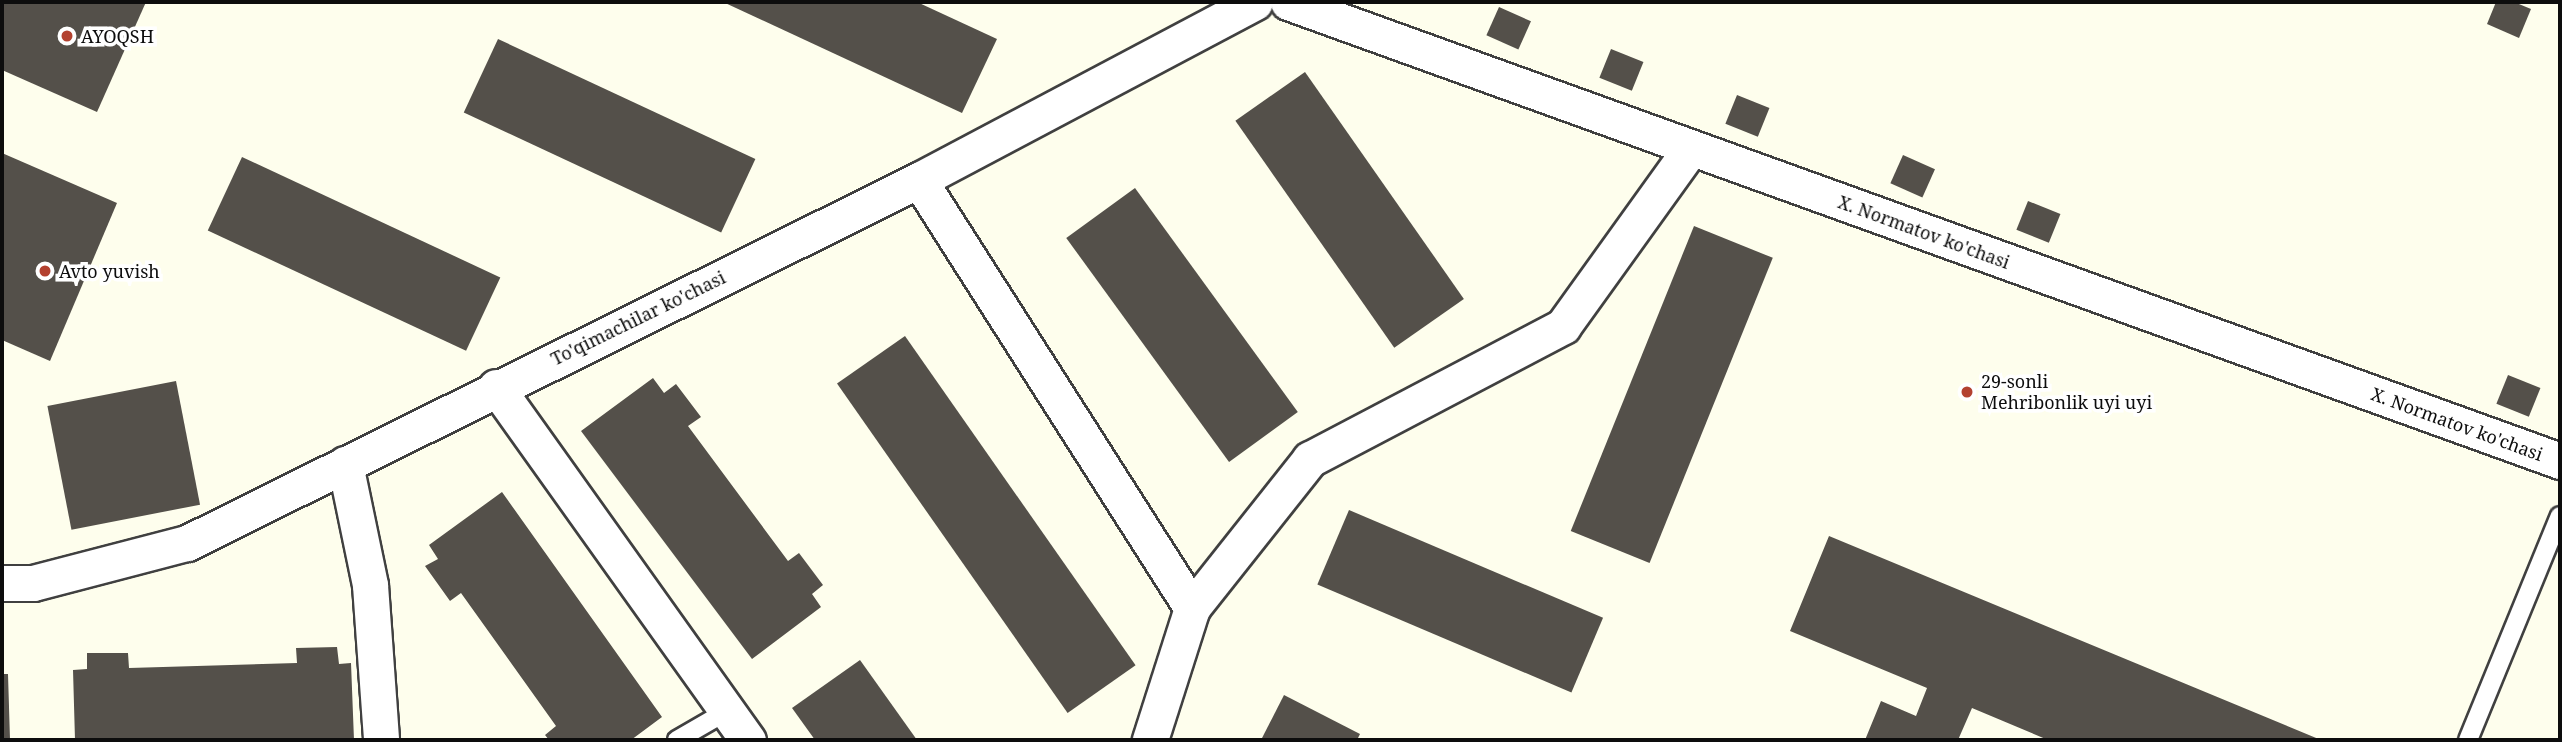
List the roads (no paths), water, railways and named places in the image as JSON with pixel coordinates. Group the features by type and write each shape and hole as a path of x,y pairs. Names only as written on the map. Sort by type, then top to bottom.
{"street":[{"name":"To'qimachilar ko'chasi","path":"2,583 33,583 187,543 496,387 919,180 1255,2"},
{"name":"X. Normatov ko'chasi","path":"1288,2 2560,461"},
{"path":"1150,740 1192,608 1310,460 1563,326 1692,148"},
{"path":"919,180 1192,608"},
{"path":"496,387 748,740"},
{"path":"345,464 370,586 381,740"}],"lane":[{"path":"2468,740 2560,516"},
{"path":"677,740 727,711"}],"place":[{"name":"AYOQSH","path":"67,36"},
{"name":"Avto yuvish","path":"45,271"},
{"name":"29-sonli Mehribonlik uyi uyi","path":"1967,392"}]}
